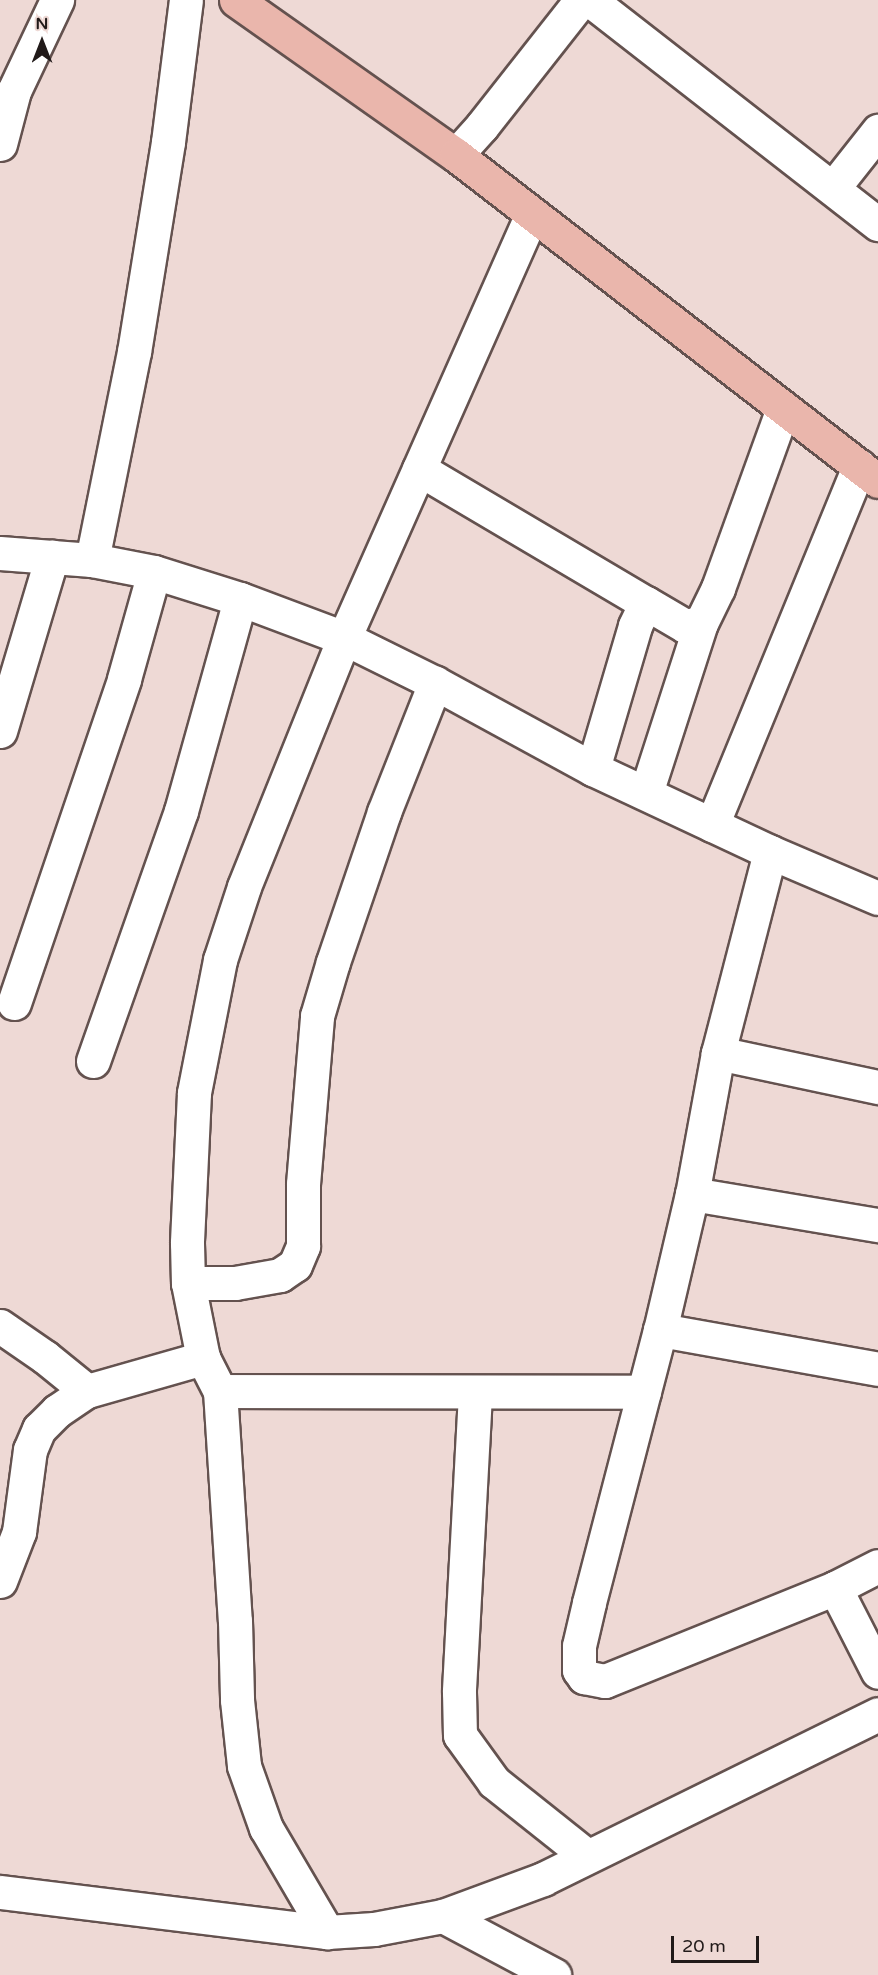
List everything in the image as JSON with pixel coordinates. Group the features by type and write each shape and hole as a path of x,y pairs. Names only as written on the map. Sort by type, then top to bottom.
{"main road":[{"path":"236,0 456,155 868,474"}],"street":[{"path":"0,144 15,91 57,0"},
{"path":"92,560 136,341 168,142 186,0"},
{"path":"456,155 482,126 581,0"},
{"path":"590,0 878,224"},
{"path":"833,189 878,131"},
{"path":"327,1932 266,1828 244,1766 237,1700 235,1621 220,1391 203,1358 188,1283 187,1243 194,1093 220,960 244,887 344,638 532,214"},
{"path":"646,793 701,623 718,588 783,408"},
{"path":"419,469 685,626 701,623"},
{"path":"712,825 868,474"},
{"path":"0,554 92,560 154,572 240,598 344,638 435,683 593,769 771,852 878,898"},
{"path":"0,731 52,557"},
{"path":"14,1003 124,679 154,572"},
{"path":"93,1061 181,811 240,598"},
{"path":"593,769 635,626 646,603"},
{"path":"188,1283 236,1282 280,1275 295,1265 303,1246 303,1184 317,1016 384,812 435,683"},
{"path":"771,852 718,1053 692,1194 660,1330 579,1646 579,1670 584,1677 605,1681 835,1588 878,1566"},
{"path":"718,1053 878,1087"},
{"path":"692,1194 878,1225"},
{"path":"0,1326 45,1357 87,1391"},
{"path":"660,1330 878,1369"},
{"path":"0,1581 19,1532 30,1450 39,1429 57,1411 87,1391 203,1358"},
{"path":"220,1391 475,1394 644,1392"},
{"path":"475,1394 459,1692 460,1735 494,1782 587,1857"},
{"path":"835,1588 878,1672"},
{"path":"0,1892 327,1932 374,1929 443,1916 543,1879 878,1714"},
{"path":"443,1916 554,1975"}]}
